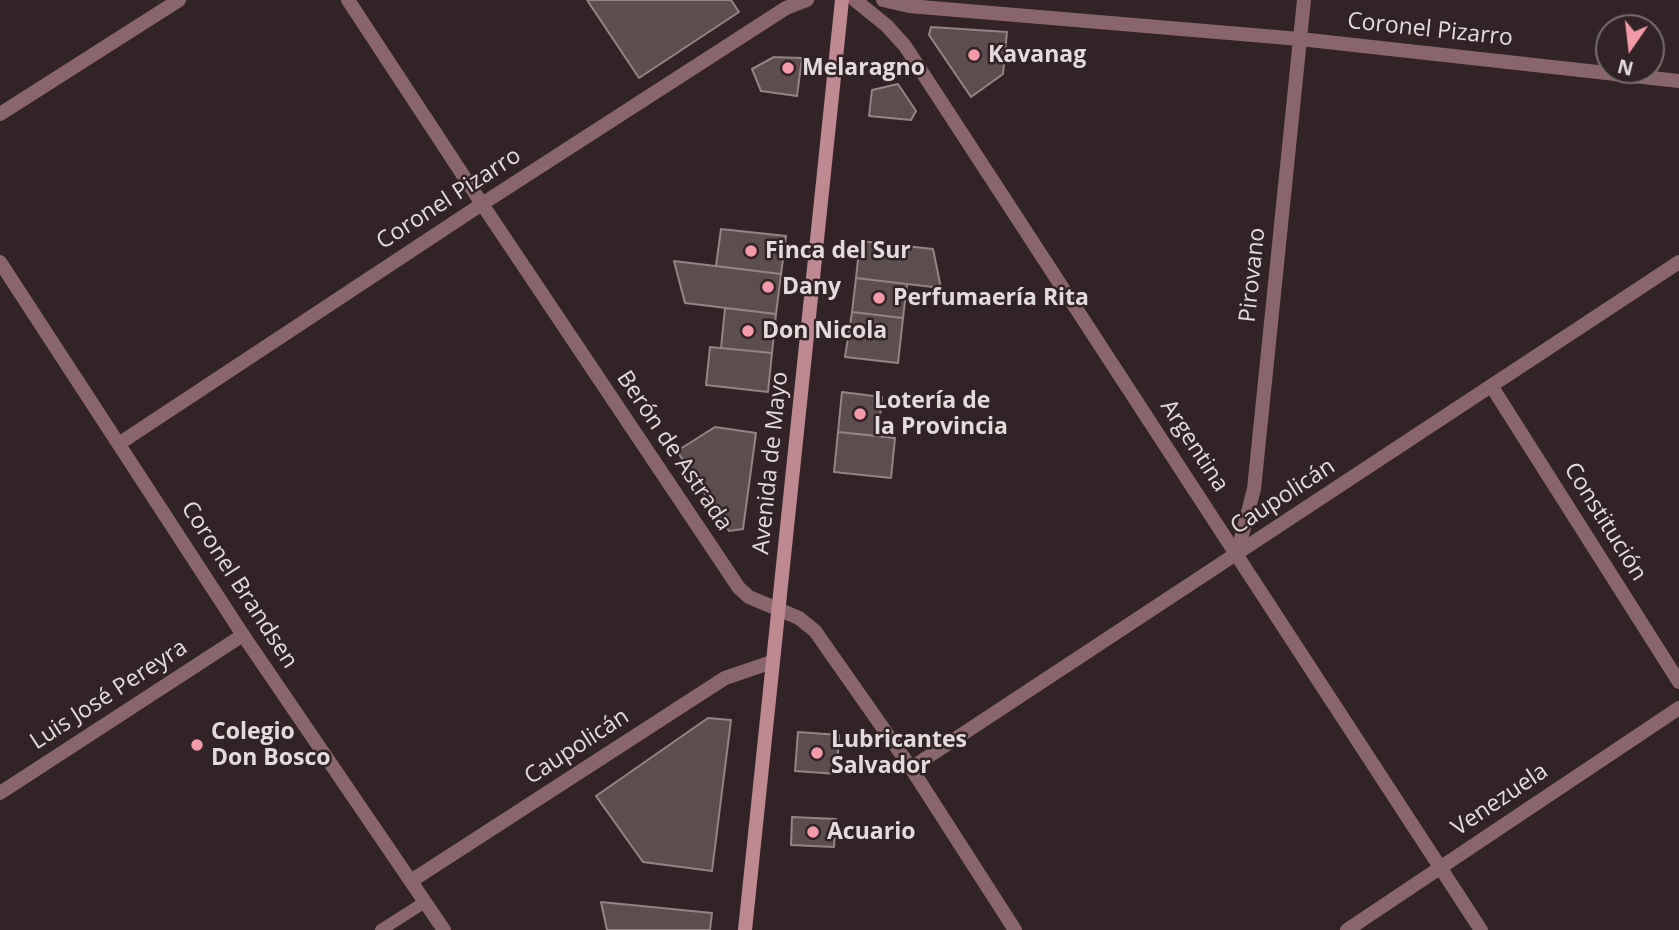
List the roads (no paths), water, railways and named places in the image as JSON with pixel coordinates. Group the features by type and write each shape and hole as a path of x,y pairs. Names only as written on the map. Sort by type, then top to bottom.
{"main road":[{"name":"Avenida de Mayo","path":"745,930 842,0"}],"street":[{"path":"0,114 179,0"},
{"name":"Berón de Astrada","path":"348,0 739,588 749,597 799,618 815,631 911,768 1015,930"},
{"name":"Coronel Pizarro","path":"120,443 482,204 786,8 807,0"},
{"name":"Argentina","path":"855,0 887,26 905,46 1480,930"},
{"name":"Coronel Pizarro","path":"883,0 909,6 1300,38 1679,81"},
{"name":"Pirovano","path":"1237,554 1254,489 1304,0"},
{"name":"Caupolicán","path":"911,768 1679,262"},
{"name":"Coronel Brandsen","path":"2,270 120,443 243,635 443,930"},
{"name":"Constitución","path":"1492,387 1679,682"},
{"name":"Luis José Pereyra","path":"0,793 243,635"},
{"name":"Caupolicán","path":"411,881 725,678 772,662"},
{"name":"Venezuela","path":"1347,930 1679,708"}],"lane":[{"path":"381,930 425,902"}],"place":[{"name":"Kavanag","path":"974,55"},
{"name":"Melaragno","path":"788,68"},
{"name":"Finca del Sur","path":"751,251"},
{"name":"Dany","path":"768,287"},
{"name":"Perfumaería Rita","path":"879,298"},
{"name":"Don Nicola","path":"748,331"},
{"name":"Lotería de la Provincia","path":"860,414"},
{"name":"Colegio Don Bosco","path":"197,745"},
{"name":"Lubricantes Salvador","path":"817,753"},
{"name":"Acuario","path":"813,832"}]}
